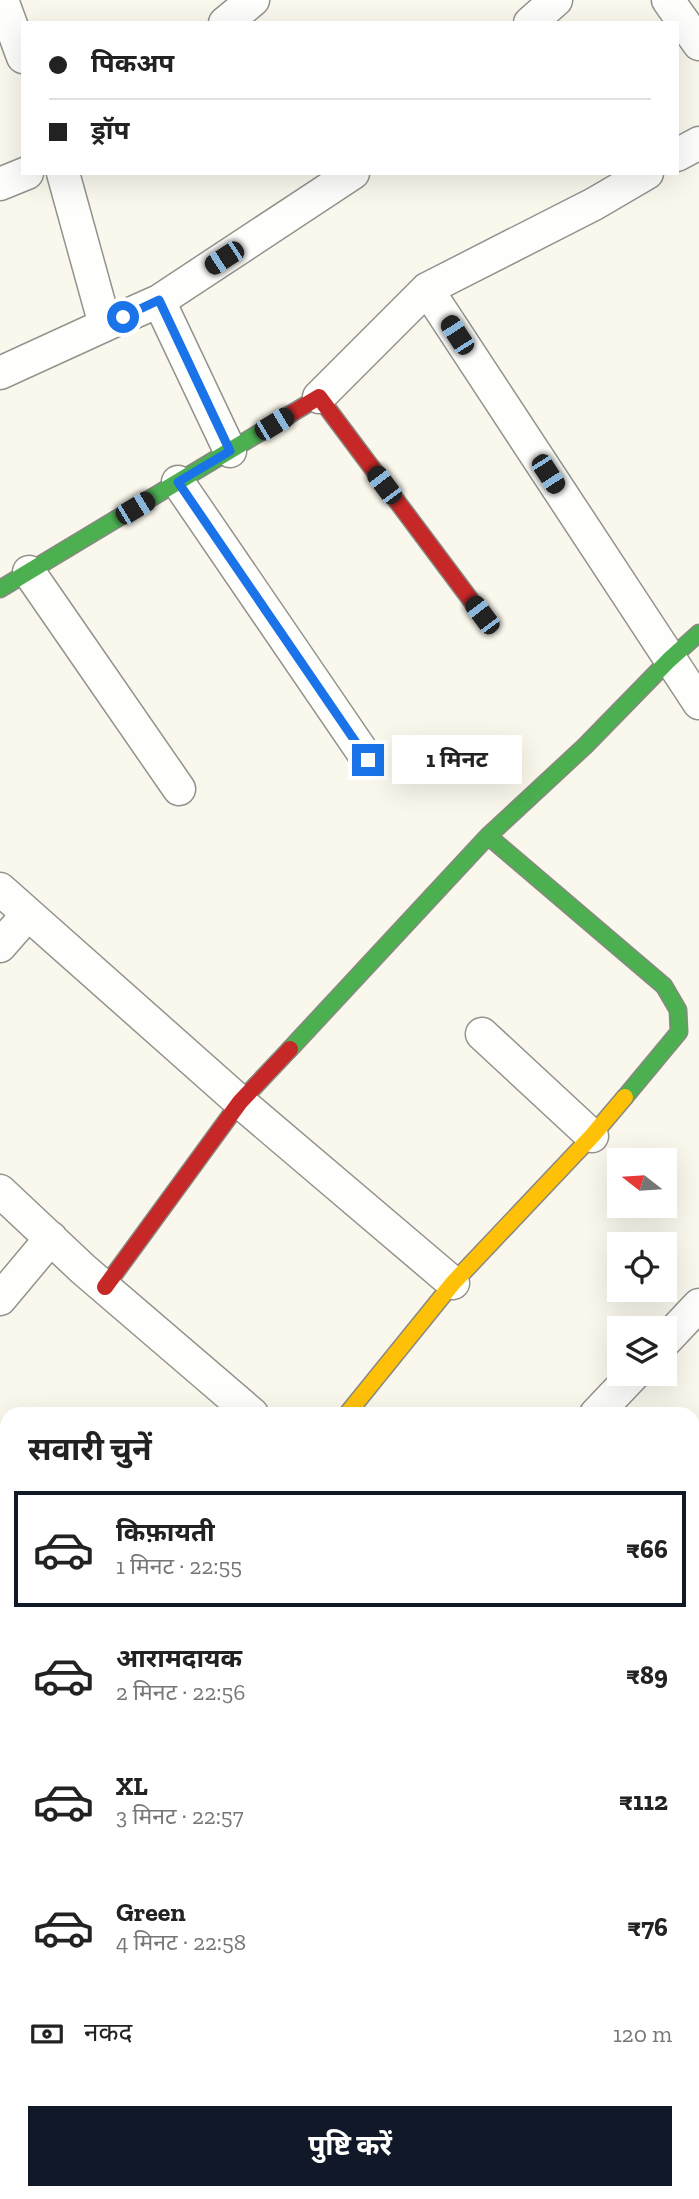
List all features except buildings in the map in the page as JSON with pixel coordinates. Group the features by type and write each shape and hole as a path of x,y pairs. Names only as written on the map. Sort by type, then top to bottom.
{"street":[{"path":"2,0 21,52"},
{"path":"227,21 253,0"},
{"path":"532,21 556,0"},
{"path":"667,0 699,44"},
{"path":"679,154 699,143"},
{"path":"0,184 22,175"},
{"path":"64,175 105,325"},
{"path":"0,373 159,300 350,175"},
{"path":"0,589 319,397 427,289 594,204 644,175"},
{"path":"427,289 699,704"},
{"path":"159,300 230,451"},
{"path":"319,397 482,615"},
{"path":"178,482 368,760"},
{"path":"29,572 179,789"},
{"path":"105,1287 240,1102 488,836 585,746 699,633"},
{"path":"353,1407 453,1283 592,1136 664,1052 678,1031 678,1010 664,986 488,836"},
{"path":"0,889 240,1102 453,1283"},
{"path":"0,946 28,914"},
{"path":"482,1034 592,1136"},
{"path":"0,1191 243,1407"},
{"path":"0,1299 51,1238"},
{"path":"677,1328 699,1305"},
{"path":"603,1407 623,1386"}],"traffic: fast":[{"path":"0,589 289,415"},
{"path":"290,1049 488,836 585,746 699,633"},
{"path":"488,836 664,986 678,1010 679,1032 625,1097"}],"traffic: slow":[{"path":"353,1407 453,1283 592,1136 625,1097"}],"traffic: jam":[{"path":"289,415 319,397 482,615"},
{"path":"105,1287 240,1102 290,1049"}],"route":[{"path":"123,317 159,300 230,451 178,482 368,760"}]}
